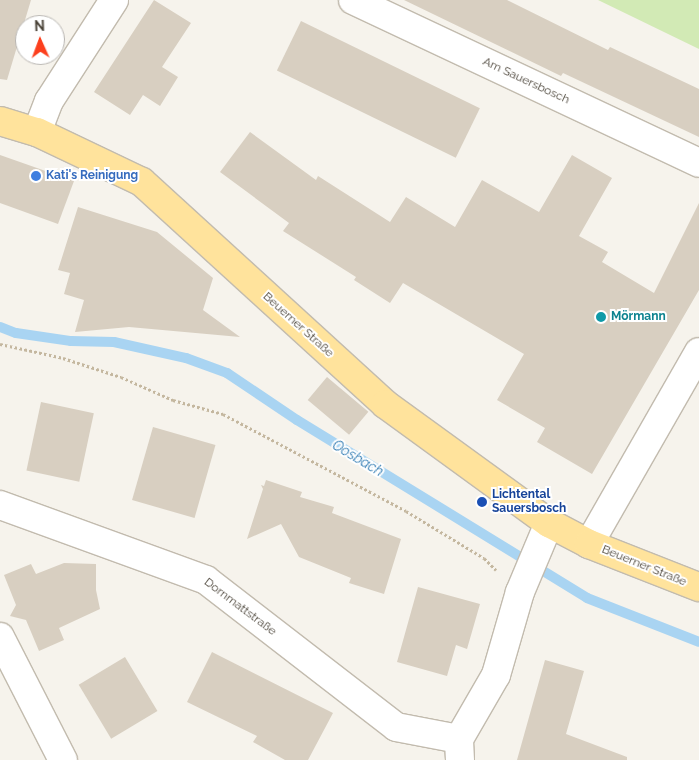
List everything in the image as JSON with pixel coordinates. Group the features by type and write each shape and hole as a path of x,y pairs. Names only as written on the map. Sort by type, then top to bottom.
{"main road":[{"name":"Beuerner Straße","path":"0,121 37,132 142,182 385,404 550,523 589,544 699,588"}],"street":[{"path":"37,132 49,101 114,0"},
{"name":"Am Sauersbosch","path":"353,0 699,163"},
{"name":"Beuerner Straße","path":"589,544 699,352"},
{"name":"Dornmattstraße","path":"0,506 206,580 396,727 460,750"},
{"path":"460,750 496,675 522,589 550,523"},
{"path":"0,638 62,760"}],"path":[{"path":"0,344 63,358 121,376 173,400 223,414 421,521 484,558 522,589"}],"green space":[{"path":"598,0 699,0 699,49"}],"building":[{"path":"0,0 31,0 26,15 15,15 15,53 7,80 0,79"},
{"path":"154,0 191,23 162,67 178,77 160,106 143,95 130,115 94,92"},
{"path":"404,0 507,0 608,50 610,47 699,89 699,137 563,73 561,76"},
{"path":"301,21 480,108 456,158 277,70"},
{"path":"250,132 316,180 318,176 390,222 406,197 455,227 482,180 539,212 572,155 612,178 579,236 608,252 602,262 654,293 699,203 699,290 592,474 537,442 545,428 497,400 524,354 403,283 390,303 354,280 356,277 283,231 289,223 220,172"},
{"path":"0,155 74,181 58,224 0,203"},
{"path":"78,207 157,232 213,278 203,310 240,337 129,327 75,332 84,300 64,294 70,273 58,270"},
{"path":"327,377 368,412 349,435 308,400"},
{"path":"41,402 94,413 79,482 26,470"},
{"path":"153,427 215,445 195,518 132,500"},
{"path":"266,480 302,492 300,497 334,507 332,513 401,539 384,594 349,583 351,578 299,557 281,524 247,539 263,489 261,485 264,486"},
{"path":"64,563 96,564 96,590 100,609 59,628 64,640 39,651 26,620 10,616 16,605 4,575 31,564 36,574"},
{"path":"418,587 480,604 467,649 456,645 447,676 397,662"},
{"path":"212,652 333,713 308,760 285,760 253,742 257,736 187,702"},
{"path":"125,657 157,711 111,739 79,685"},
{"path":"545,660 584,671 566,734 627,757 627,760 517,760"}],"waterway":[{"name":"Oosbach","path":"0,327 16,333 71,341 114,342 186,358 227,373 297,420 587,598 699,642"}],"place":[{"name":"Kati's Reinigung","path":"36,176"},
{"name":"Mörmann","path":"601,317"},
{"name":"Lichtental Sauersbosch","path":"482,502"}]}
